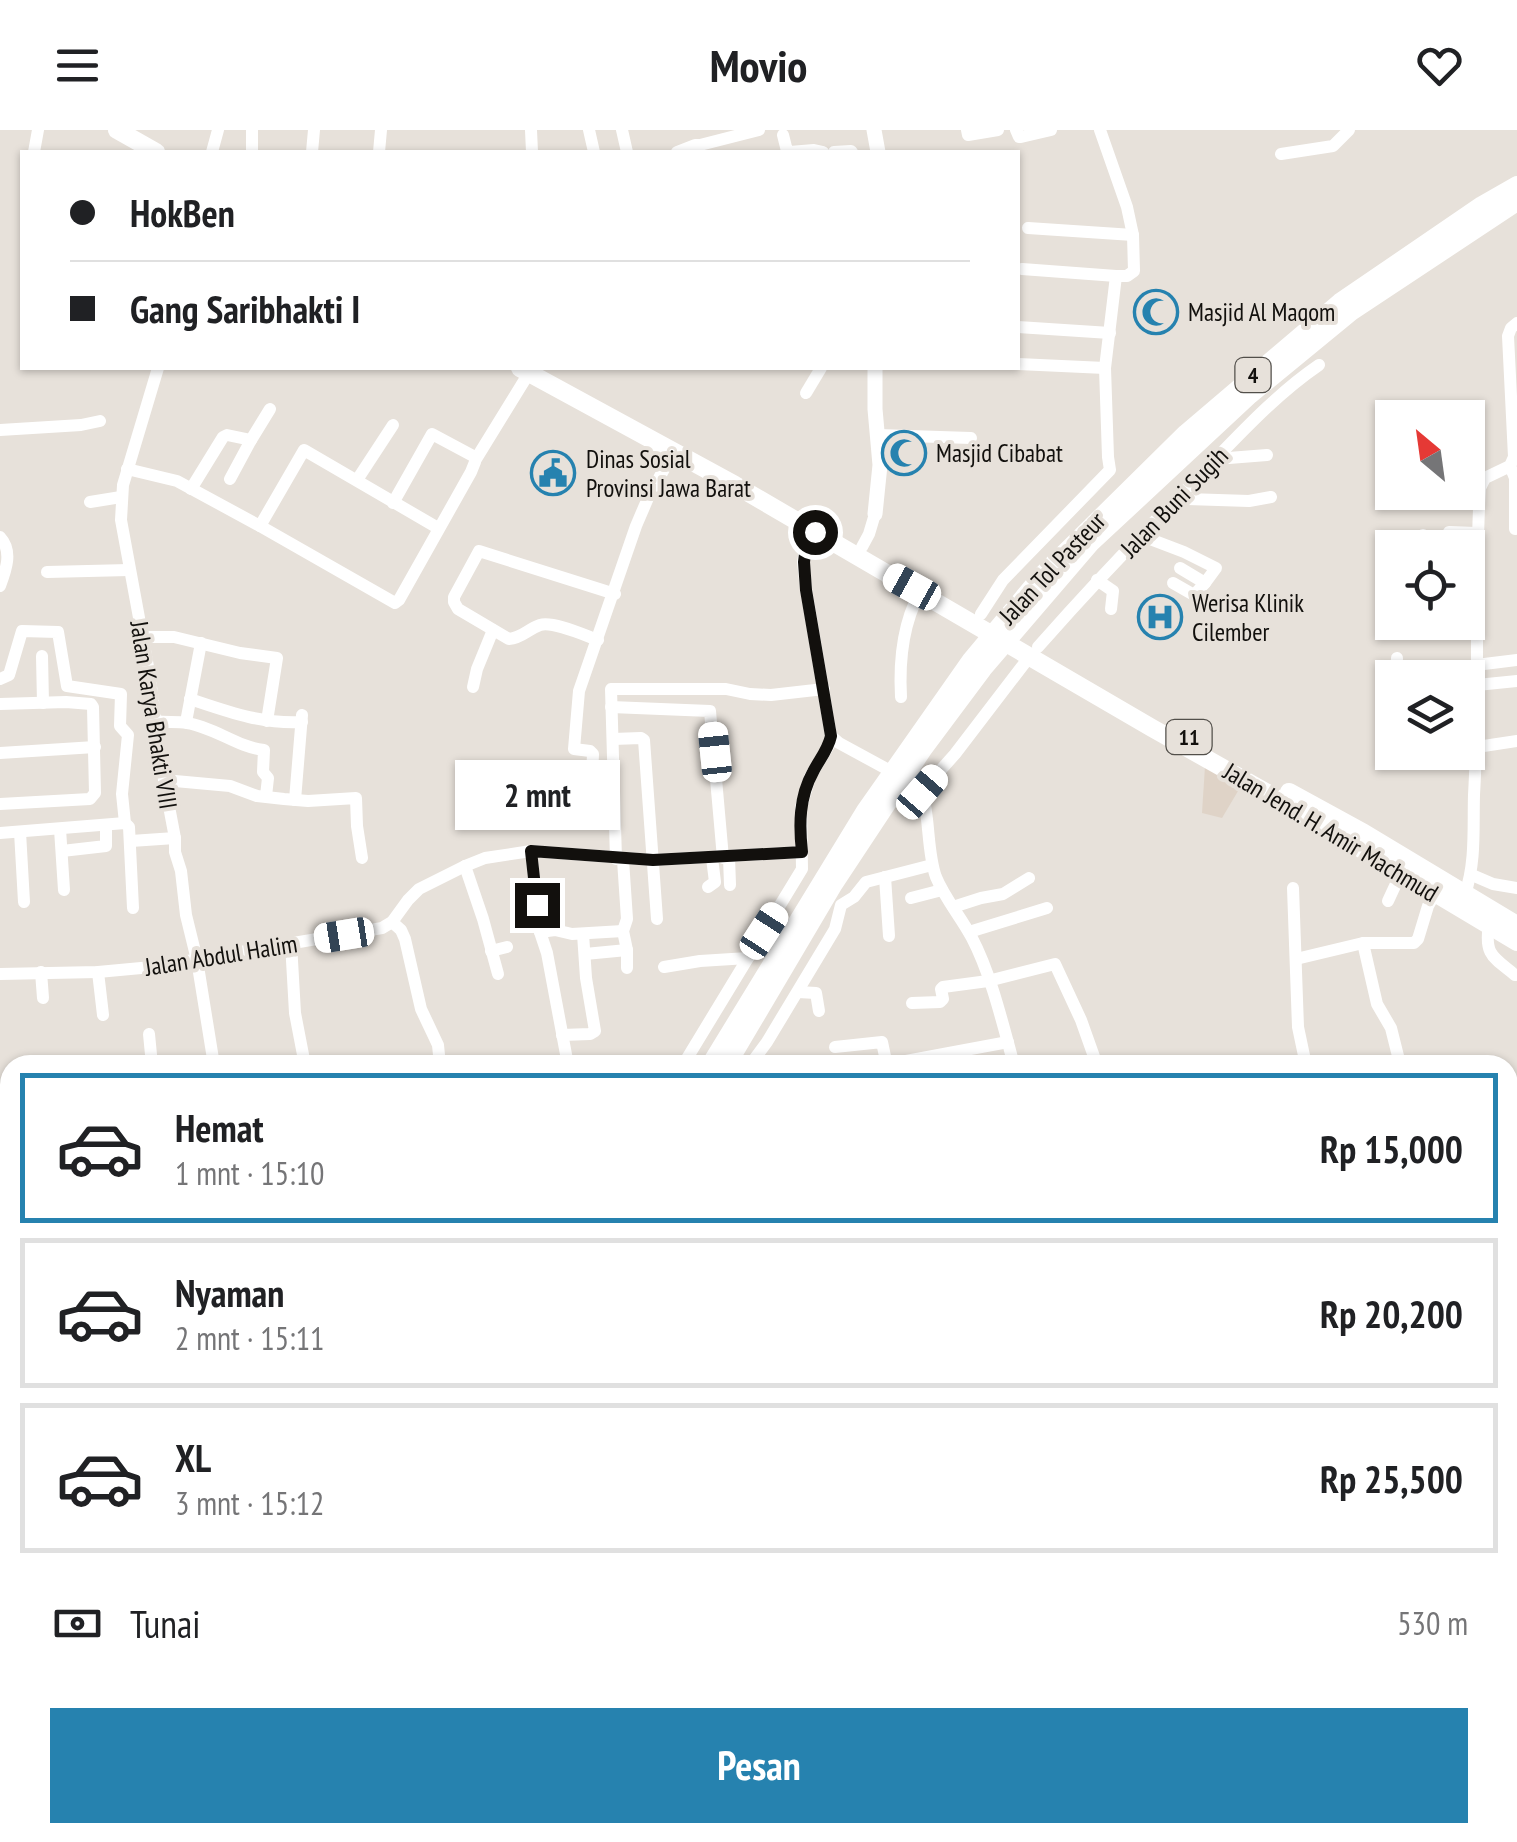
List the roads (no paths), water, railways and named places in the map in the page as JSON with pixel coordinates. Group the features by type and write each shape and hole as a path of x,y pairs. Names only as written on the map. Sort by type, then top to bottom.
{"highway":[{"path":"117,130 137,135"},
{"name":"Jalan Tol Pasteur","path":"1026,605 1042,574 1239,386 1340,302 1517,185"},
{"name":"Jalan Tol Pasteur","path":"732,1055 765,988 865,811 1026,605 1264,383 1350,312 1517,202"},
{"name":"Jalan Jend. H. Amir Machmud","path":"533,370 713,460 981,614 1034,651"},
{"name":"Jalan Jend. H. Amir Machmud","path":"533,370 815,532 918,596 1034,651 1361,840 1463,911 1517,925"},
{"name":"Jalan Jend. H. Amir Machmud","path":"1361,840 1401,872 1489,924 1514,948"},
{"name":"Jalan Tol Pasteur","path":"717,1055 765,988"}],"main road":[{"path":"875,370 880,466 875,514"}],"street":[{"path":"694,137 700,146 759,130"},
{"path":"967,130 968,135 998,130"},
{"path":"1016,130 1022,138 1051,130"},
{"path":"1022,269 1116,276 1134,272 1127,208 1100,130"},
{"path":"1281,154 1333,146 1349,130"},
{"path":"783,134 787,150"},
{"path":"1028,228 1133,236"},
{"path":"981,614 1003,580 1110,470 1105,368 1116,276"},
{"path":"1477,530 1483,480 1510,466 1514,457 1508,336 1517,323"},
{"path":"1020,327 1110,333"},
{"path":"1020,364 1105,368"},
{"name":"Jalan Buni Sugih","path":"922,792 1096,580 1216,459 1319,365"},
{"name":"Jalan Karya Bhakti VIII","path":"157,370 127,470 121,520 212,1055"},
{"path":"127,470 177,481 394,603 530,370"},
{"path":"806,393 814,370"},
{"path":"230,480 270,408"},
{"path":"0,430 100,421"},
{"path":"357,480 393,426"},
{"path":"393,503 432,434 476,459"},
{"path":"878,435 971,438"},
{"path":"191,489 223,436 250,440"},
{"path":"260,526 304,450 438,528"},
{"path":"592,777 593,754 574,749 579,691 636,526 674,450"},
{"path":"1216,459 1268,455"},
{"path":"1510,466 1515,473 1515,529"},
{"path":"1179,496 1249,501 1271,497"},
{"path":"90,502 121,497"},
{"path":"862,547 875,514"},
{"path":"689,1055 748,958 801,884 804,795 831,736 806,590 806,546 815,532"},
{"path":"1142,536 1216,568 1194,595 1172,582"},
{"path":"0,537 7,548 0,586"},
{"path":"598,640 549,624 509,639 458,609 454,602 479,551 614,594"},
{"path":"1180,568 1205,584"},
{"path":"47,572 130,570"},
{"path":"1096,580 1113,591 1111,609"},
{"path":"901,697 900,660 918,596"},
{"path":"0,679 9,676 22,630 58,632 67,686 121,694 120,726 128,735 122,794 125,823 129,827 133,908"},
{"path":"473,687 494,630"},
{"path":"143,637 174,637 278,658 267,721"},
{"path":"186,722 201,643"},
{"path":"42,656 43,703"},
{"path":"1485,664 1517,660"},
{"path":"1485,684 1517,680"},
{"path":"627,968 611,699 614,687 726,689 771,695 824,689"},
{"path":"190,699 267,721 302,717 295,800"},
{"path":"611,699 710,711 721,858 730,886"},
{"path":"0,704 90,704 95,747 94,797 0,804"},
{"path":"155,721 186,722 264,750 266,796"},
{"path":"831,736 886,768"},
{"path":"613,739 644,740 657,919"},
{"path":"1485,740 1517,741"},
{"path":"0,752 95,747"},
{"path":"1463,911 1472,875 1474,770"},
{"path":"164,780 230,786 257,796 295,800 356,798 362,858"},
{"path":"909,783 922,792 932,866 942,890 969,932 1011,1055"},
{"path":"0,833 125,823"},
{"path":"62,851 106,846 106,825"},
{"path":"60,829 64,890"},
{"path":"20,832 24,902"},
{"path":"130,841 176,838"},
{"path":"439,1055 421,1008 405,939 392,922 413,894 485,858 531,851 653,860 802,852"},
{"path":"531,851 540,932 566,1055"},
{"path":"708,886 714,882 721,858"},
{"path":"465,866 498,974"},
{"path":"757,1055 835,930 838,904 854,897 866,882 932,866"},
{"path":"1388,902 1401,872"},
{"path":"1472,875 1517,888"},
{"path":"885,878 889,936"},
{"path":"953,907 1003,894 1028,878"},
{"path":"1293,888 1298,1026 1304,1055"},
{"path":"911,898 942,890"},
{"path":"1296,959 1363,943 1416,942 1436,894"},
{"path":"969,932 1047,908"},
{"name":"Jalan Abdul Halim","path":"0,974 152,968 382,928 392,922"},
{"path":"1489,924 1486,943 1490,955 1515,975"},
{"path":"540,932 623,931"},
{"path":"562,1035 595,1031 583,934"},
{"path":"292,943 296,1013 303,1055"},
{"path":"1363,943 1376,1004 1388,1020 1398,1055"},
{"path":"492,951 507,948"},
{"path":"585,954 627,950"},
{"path":"664,967 748,958"},
{"path":"912,1003 940,1002 942,987 1055,964 1093,1055"},
{"path":"41,972 43,998"},
{"path":"98,972 103,1015"},
{"path":"798,992 816,993 819,1011"},
{"path":"149,1034 151,1055"},
{"path":"835,1047 882,1042 885,1055"},
{"path":"938,1055 1008,1042"}],"place":[{"name":"Masjid Al Maqom","path":"1156,312"},
{"name":"Masjid Cibabat","path":"904,453"},
{"name":"Dinas Sosial Provinsi Jawa Barat","path":"553,473"},
{"name":"Werisa Klinik Cilember","path":"1160,617"}]}
